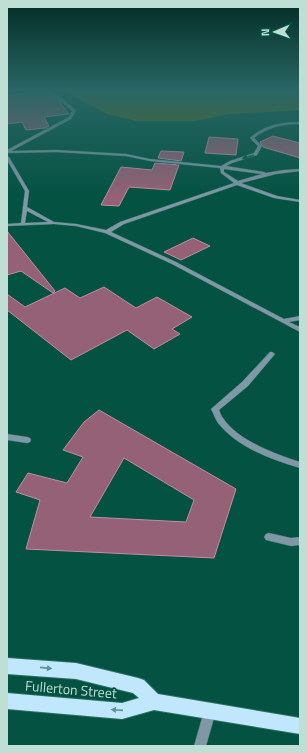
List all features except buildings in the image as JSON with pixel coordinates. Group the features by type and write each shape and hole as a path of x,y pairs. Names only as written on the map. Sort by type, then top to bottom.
{"main road":[{"name":"Fullerton Street","path":"7,666 76,671 110,678 138,686 154,702"},
{"name":"Fullerton Street","path":"7,701 122,711 154,702 300,726"}],"lane":[{"path":"7,152 57,125"},
{"path":"222,167 231,162 256,154 260,146 252,138 258,133 275,125"},
{"path":"7,152 56,151 118,154 150,160 266,173"},
{"path":"7,157 27,190 23,223"},
{"path":"222,167 222,172 237,183 256,191 288,200 300,206"},
{"path":"107,232 122,223 266,173 283,170 300,170"},
{"path":"288,200 300,201"},
{"path":"25,208 54,223"},
{"path":"7,225 23,223 54,223 76,225 107,232 174,263 300,330"},
{"path":"283,321 300,318"},
{"path":"272,354 245,384 215,409 222,423 236,435 259,449 300,465"},
{"path":"7,437 27,440"},
{"path":"269,537 290,542 300,540"},
{"path":"200,746 210,711"}]}
